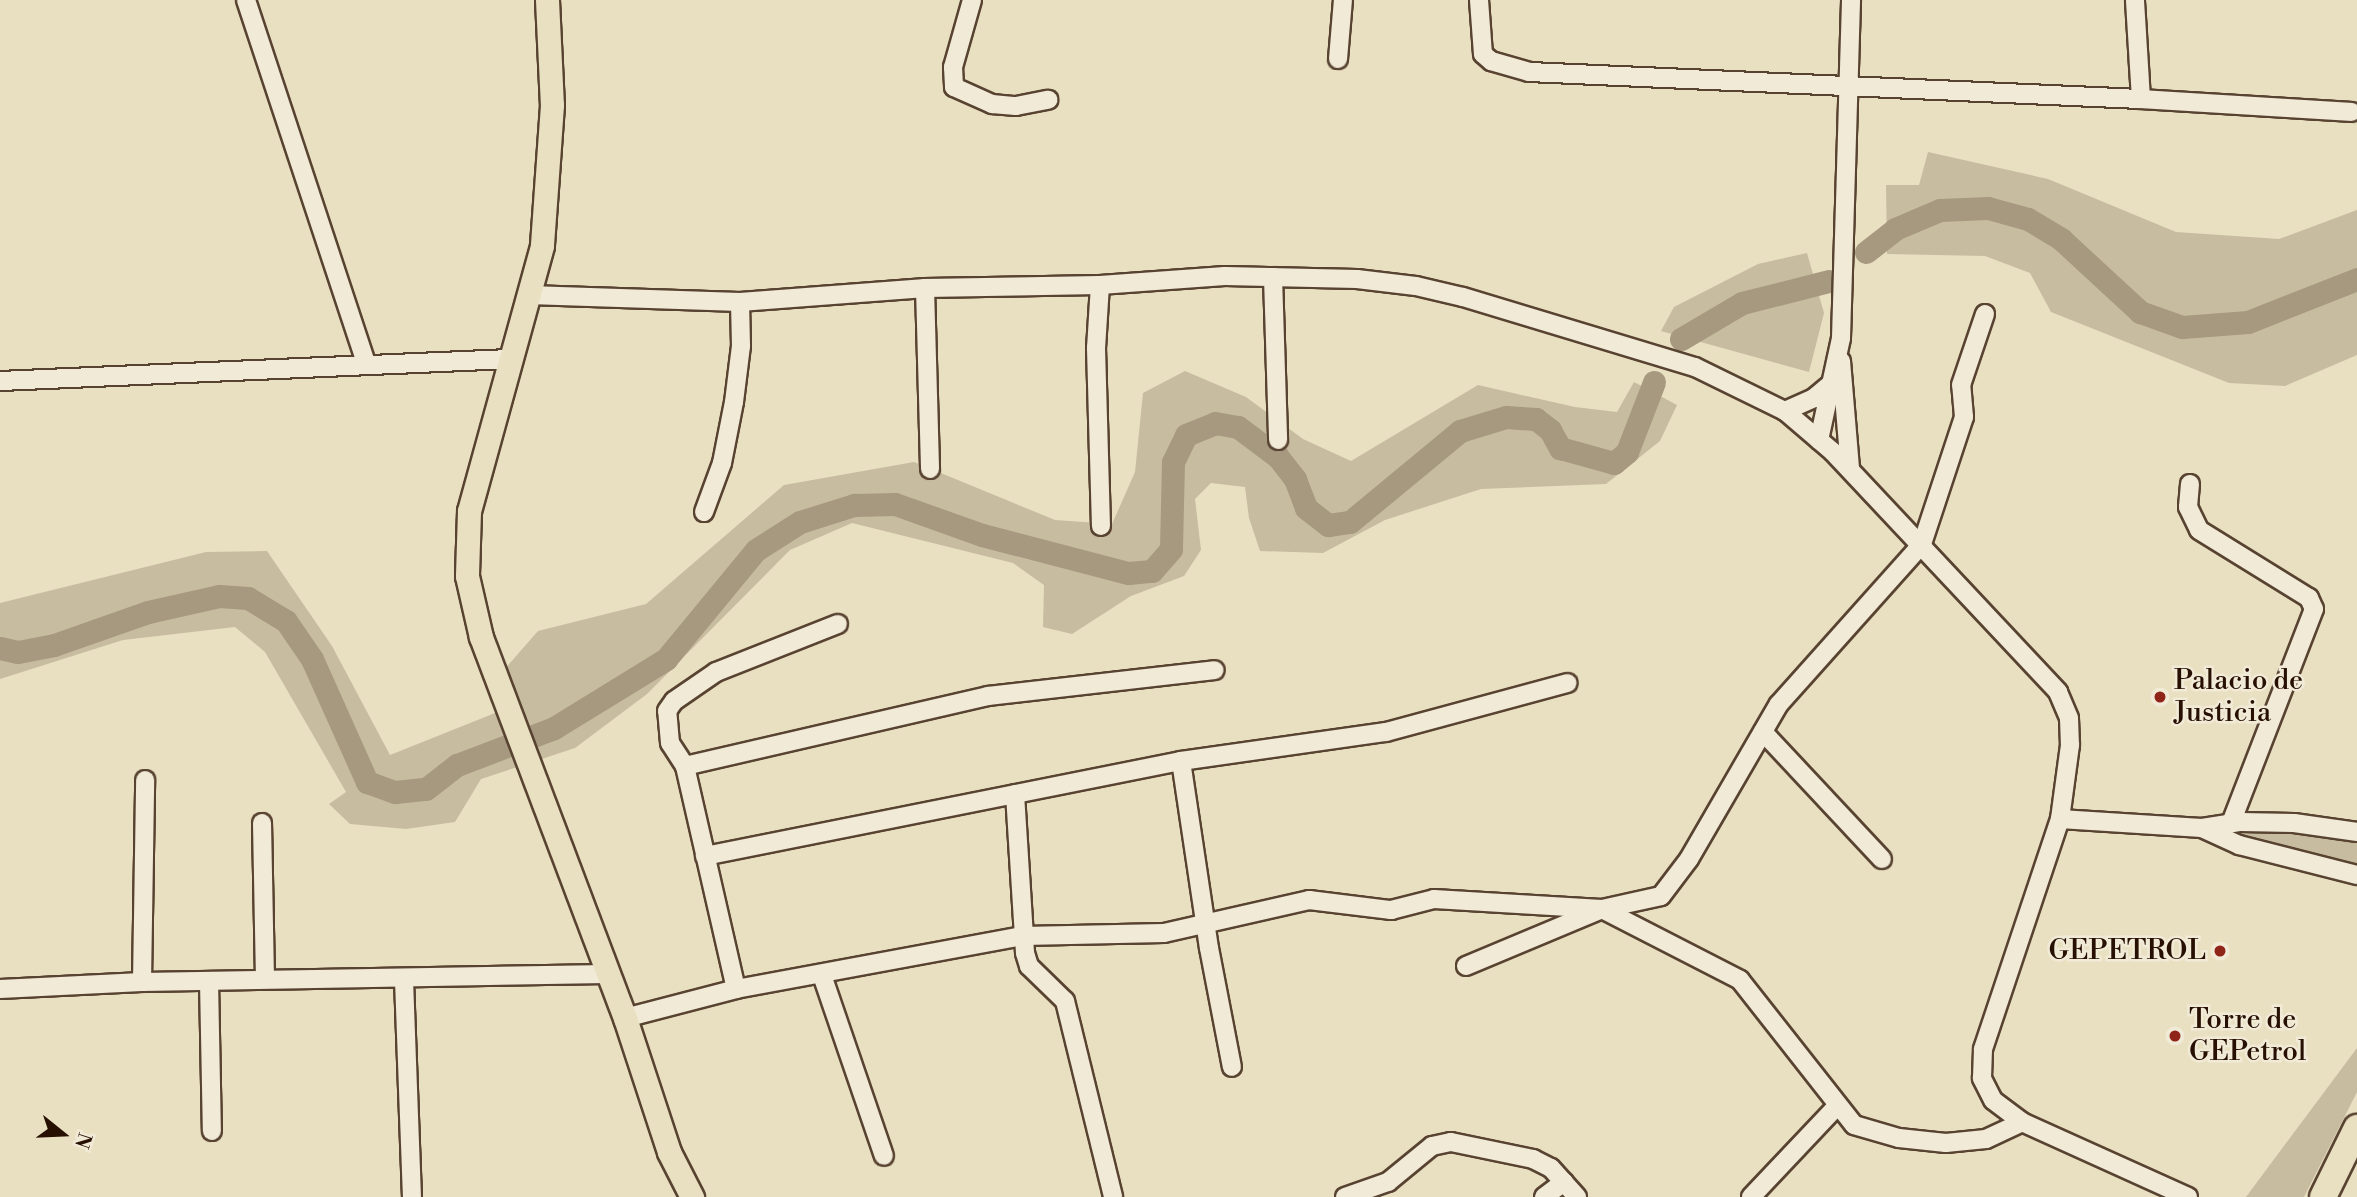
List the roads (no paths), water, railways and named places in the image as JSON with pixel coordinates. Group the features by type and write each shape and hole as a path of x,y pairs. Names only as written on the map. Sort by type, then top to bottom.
{"highway":[{"path":"2323,1197 2357,1128"}],"main road":[{"path":"547,0 552,104 548,194 530,295 509,359 469,511 467,565 481,637 625,1018 669,1152 692,1197"}],"street":[{"path":"246,0 366,363"},
{"path":"972,0 953,67 954,88 992,104 1016,106 1048,100"},
{"path":"1338,59 1343,0"},
{"path":"1479,0 1483,54 1491,61 1528,72 1562,70 1848,88 2141,99 2352,112"},
{"path":"1851,0 1839,358 1851,470"},
{"path":"2135,0 2141,99"},
{"path":"530,295 740,302 925,288 1100,285 1273,277 1387,282 1463,297 1695,367 1785,411 1851,470 2065,702 2070,769 2060,819 1981,1064 1982,1078 1993,1100 2022,1122 2188,1197"},
{"path":"1273,277 1278,440"},
{"path":"1100,285 1096,348 1101,526"},
{"path":"925,288 930,469"},
{"path":"704,512 722,463 734,402 741,346 740,302"},
{"path":"1466,966 1602,909 1651,900 1672,885 1779,704 1922,544 1964,417 1961,384 1985,314"},
{"path":"1819,440 1839,358"},
{"path":"0,381 366,363 509,359"},
{"path":"1785,411 1814,398 1833,382"},
{"path":"1833,452 1845,412"},
{"path":"2190,484 2188,507 2199,530 2309,598 2314,609 2231,823"},
{"path":"736,989 685,766 670,743 666,724 674,701 716,672 838,624"},
{"path":"685,766 988,696 1215,670"},
{"path":"705,856 1181,761 1386,732 1568,683"},
{"path":"1763,732 1882,859"},
{"path":"1181,761 1205,926 1232,1067"},
{"path":"142,982 145,780"},
{"path":"1015,794 1023,936 1029,966 1065,1001 1113,1197"},
{"path":"2060,819 2202,828 2231,823 2294,823 2357,832"},
{"path":"262,822 265,979"},
{"path":"2202,828 2250,848 2357,875"},
{"path":"625,1018 736,989 1023,936 1142,935 1205,926 1283,905 1323,899 1391,910 1434,899 1602,909 1740,980 1836,1107 1854,1125 1873,1133 1946,1143 1986,1139 2022,1122"},
{"path":"0,989 142,982 404,980 607,974"},
{"path":"822,975 884,1156"},
{"path":"404,980 412,1197"},
{"path":"209,981 212,1131"},
{"path":"1751,1197 1836,1107"},
{"path":"1345,1197 1388,1182 1432,1146 1451,1142 1533,1159 1551,1168 1577,1197"},
{"path":"1544,1197 1563,1182"}],"waterway":[{"path":"1866,252 1895,229 1940,210 1988,208 2028,219 2061,239 2140,312 2182,327 2248,322 2357,279"},
{"path":"1681,339 1742,303 1829,281"},
{"path":"0,648 18,652 54,645 148,612 219,596 248,598 286,621 312,659 367,782 395,792 426,789 457,765 554,728 666,659 756,550 800,522 854,505 895,504 982,535 1128,573 1152,571 1171,549 1173,462 1186,435 1215,423 1238,427 1278,457 1295,479 1306,508 1328,525 1350,522 1460,431 1506,417 1536,419 1550,430 1560,448 1614,463 1627,452 1654,382"}],"place":[{"name":"Palacio de Justicia","path":"2160,697"},
{"name":"GEPETROL","path":"2220,951"},
{"name":"Torre de GEPetrol","path":"2175,1036"}]}
